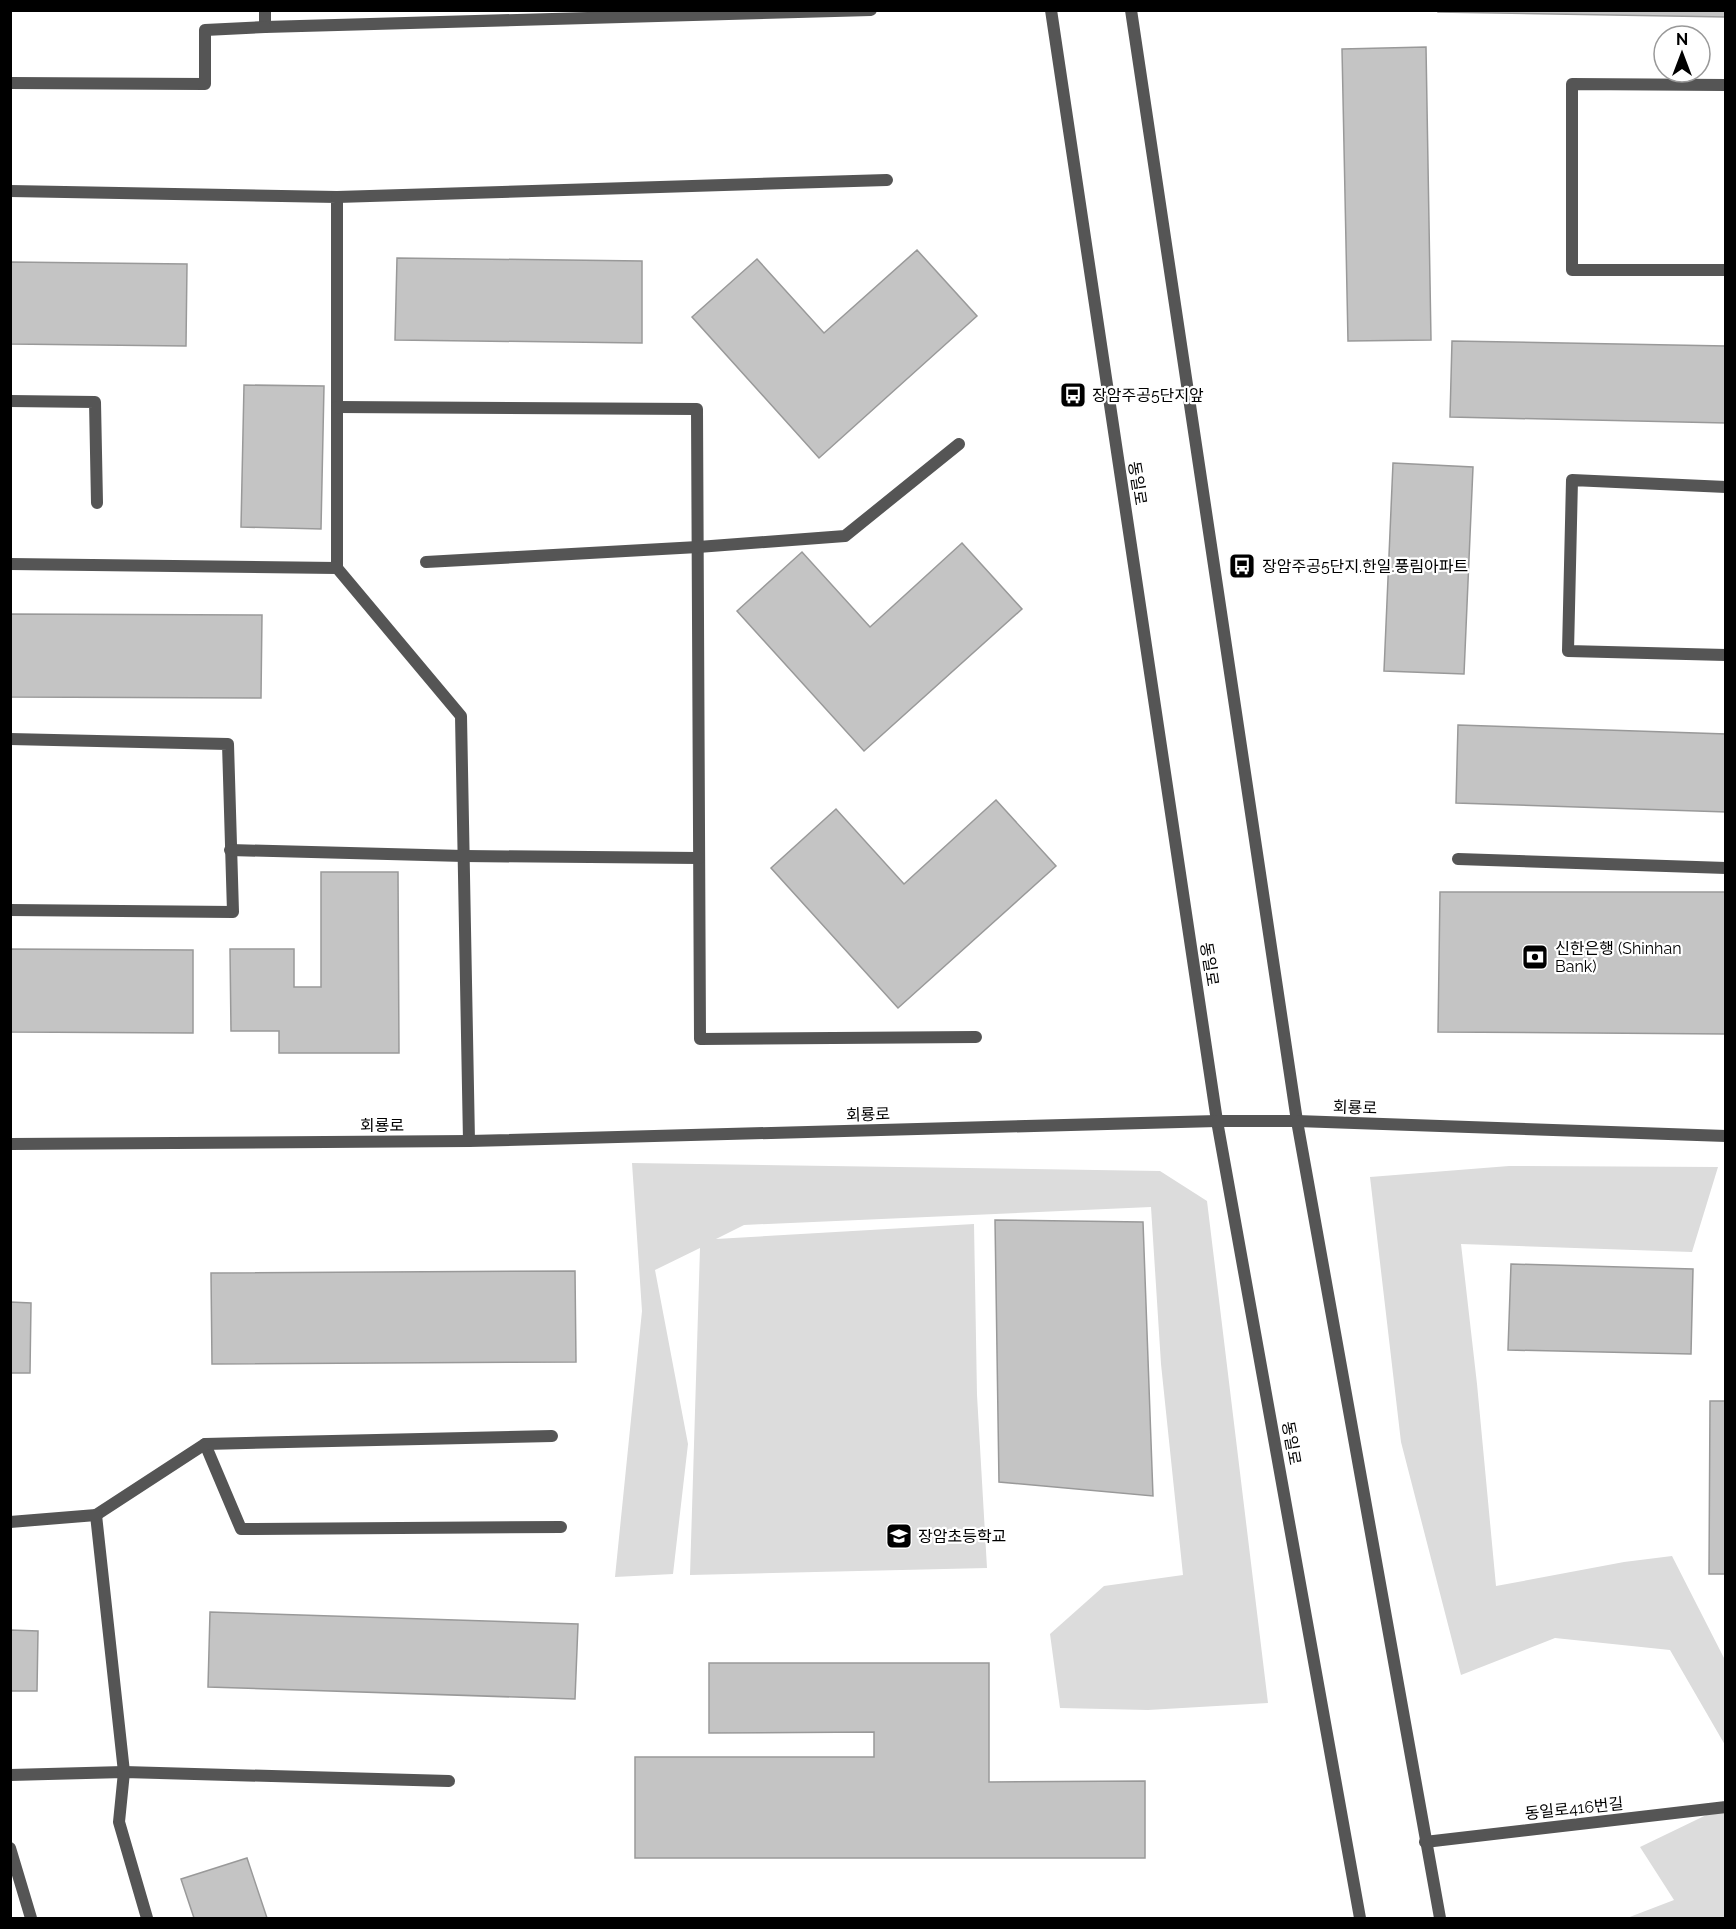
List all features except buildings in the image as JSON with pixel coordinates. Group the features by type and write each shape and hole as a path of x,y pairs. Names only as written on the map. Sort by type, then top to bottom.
{"street":[{"path":"264,10 264,27"},
{"path":"10,83 205,84 205,30 871,10"},
{"name":"동일로","path":"1051,10 1217,1121 1360,1918"},
{"path":"1131,10 1297,1121 1440,1918"},
{"path":"1725,86 1572,84 1572,270 1725,270"},
{"path":"10,191 337,197 887,180"},
{"path":"337,197 337,568 461,716 469,1141"},
{"path":"10,401 95,402 97,503"},
{"path":"337,407 697,409 700,1039 976,1037"},
{"path":"426,562 698,548 845,536 959,444"},
{"path":"1725,487 1572,480 1568,651 1725,655"},
{"path":"10,564 337,568"},
{"path":"10,739 228,744 233,912 10,910"},
{"path":"230,850 464,856 699,858"},
{"path":"1458,859 1725,868"},
{"name":"회룡로","path":"10,1144 469,1141 1217,1121 1297,1121 1725,1136"},
{"path":"10,1522 96,1515 205,1444 552,1436"},
{"path":"205,1444 241,1528 561,1527"},
{"path":"96,1515 124,1773 119,1822 147,1918"},
{"path":"10,1775 124,1773 449,1780"},
{"name":"동일로416번길","path":"1425,1842 1725,1808"},
{"path":"10,1848 30,1918"}],"shaded area":[{"path":"632,1163 1160,1171 1207,1201 1268,1703 1148,1710 1060,1708 1050,1634 1104,1586 1183,1575 1161,1364 1151,1207 744,1225 716,1239 974,1224 977,1395 987,1568 690,1575 700,1248 655,1270 688,1444 673,1574 615,1577 642,1311"},
{"path":"1509,1166 1718,1167 1692,1252 1461,1244 1496,1586 1624,1562 1672,1556 1725,1660 1725,1745 1670,1650 1555,1638 1461,1675 1401,1442 1370,1177"},
{"path":"1725,1806 1725,1918 1627,1918 1674,1900 1640,1847"}],"place":[{"name":"장암주공5단지앞","path":"1073,395"},
{"name":"장암주공5단지.한일.풍림아파트","path":"1242,566"},
{"name":"신한은행 (Shinhan Bank)","path":"1535,957"},
{"name":"장암초등학교","path":"899,1536"}]}
